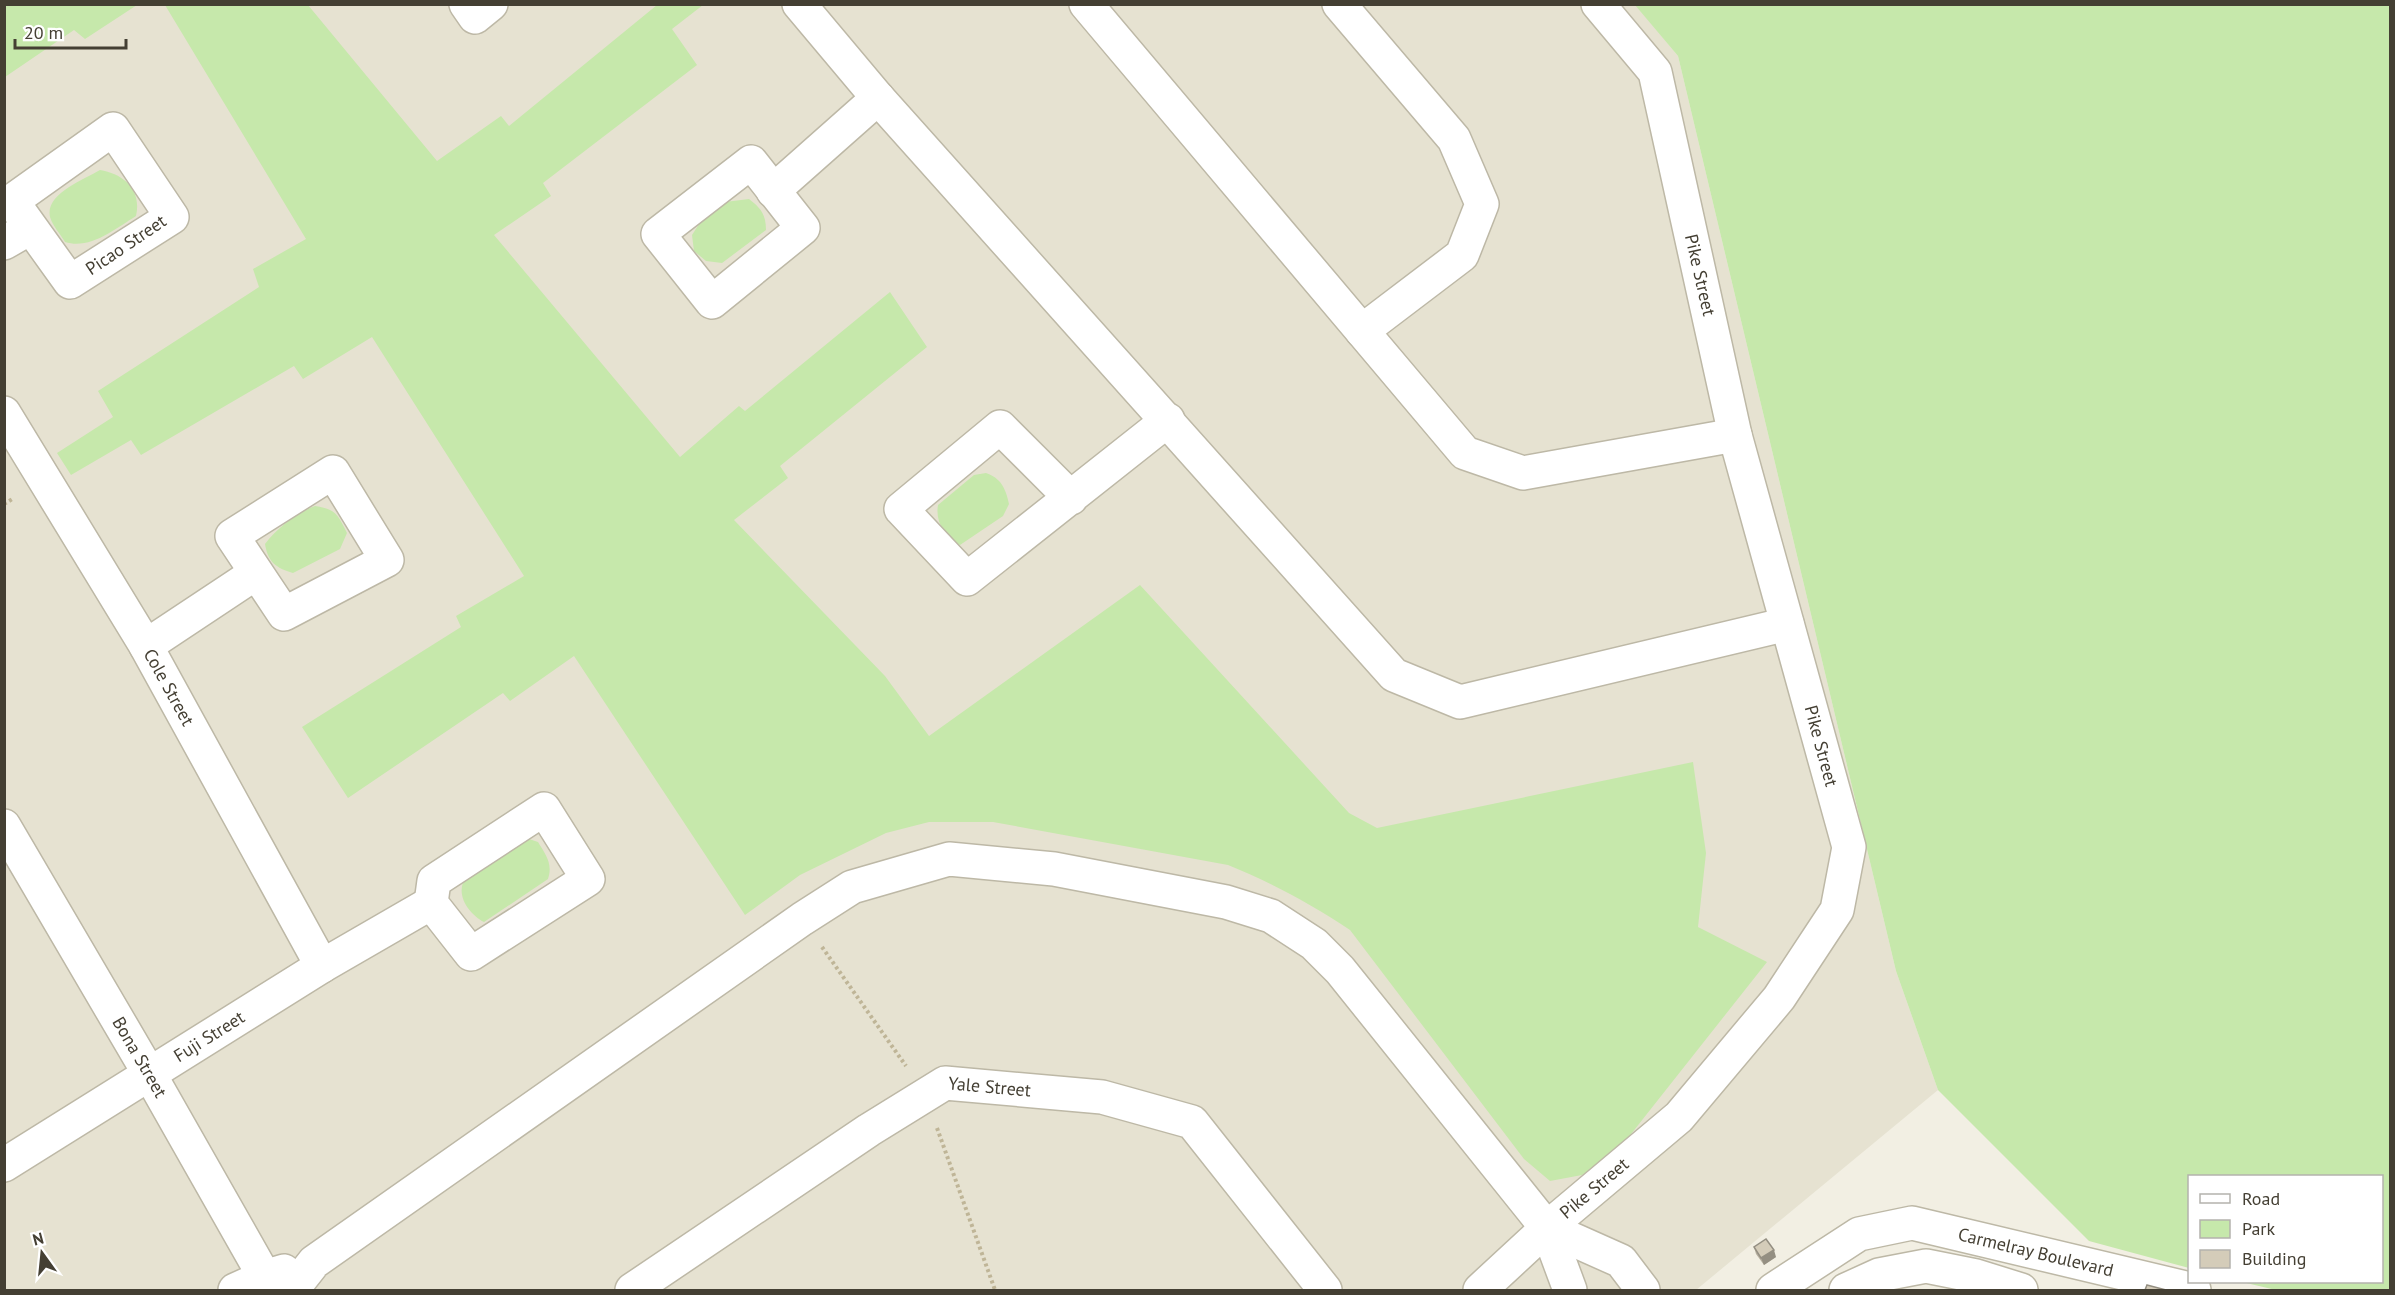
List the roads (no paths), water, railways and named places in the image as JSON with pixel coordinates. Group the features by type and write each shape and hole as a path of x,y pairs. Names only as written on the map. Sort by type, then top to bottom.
{"street":[{"path":"466,4 475,16 491,4"},
{"path":"799,4 878,98 1394,675 1460,702 1787,624"},
{"path":"1086,4 1465,453 1523,473 1735,435"},
{"path":"1339,4 1454,139 1482,204 1462,255 1362,331"},
{"name":"Pike Street","path":"1480,1290 1547,1228 1679,1116 1779,998 1837,910 1849,847 1735,435 1655,72 1598,4"},
{"path":"773,191 878,98"},
{"name":"Picao Street","path":"114,129 172,217 70,282 17,236 12,201 114,129"},
{"name":"Cole Street","path":"4,413 146,646 322,966"},
{"path":"1071,498 1000,426 902,509 967,579 1071,498 1168,420"},
{"path":"333,472 387,560 284,615 256,573 232,536 333,472"},
{"path":"146,646 256,573"},
{"path":"544,809 588,879 471,954 431,903 434,880 544,809"},
{"name":"Bona Street","path":"4,826 150,1076 266,1287"},
{"path":"266,1287 314,1262 802,919 852,887 949,859 1054,869 1226,902 1271,916 1314,944 1340,970 1547,1228 1570,1290"},
{"name":"Fuji Street","path":"4,1165 150,1076 322,966 431,903"},
{"name":"Yale Street","path":"632,1290 925,1094 945,1083 1102,1097 1192,1122 1325,1290"},
{"name":"Carmelray Boulevard","path":"1773,1290 1859,1234 1912,1223 2194,1290"},
{"path":"1547,1228 1622,1261 1643,1290"},
{"path":"1846,1290 1879,1275 1926,1266 1976,1276 2021,1290"}]}
